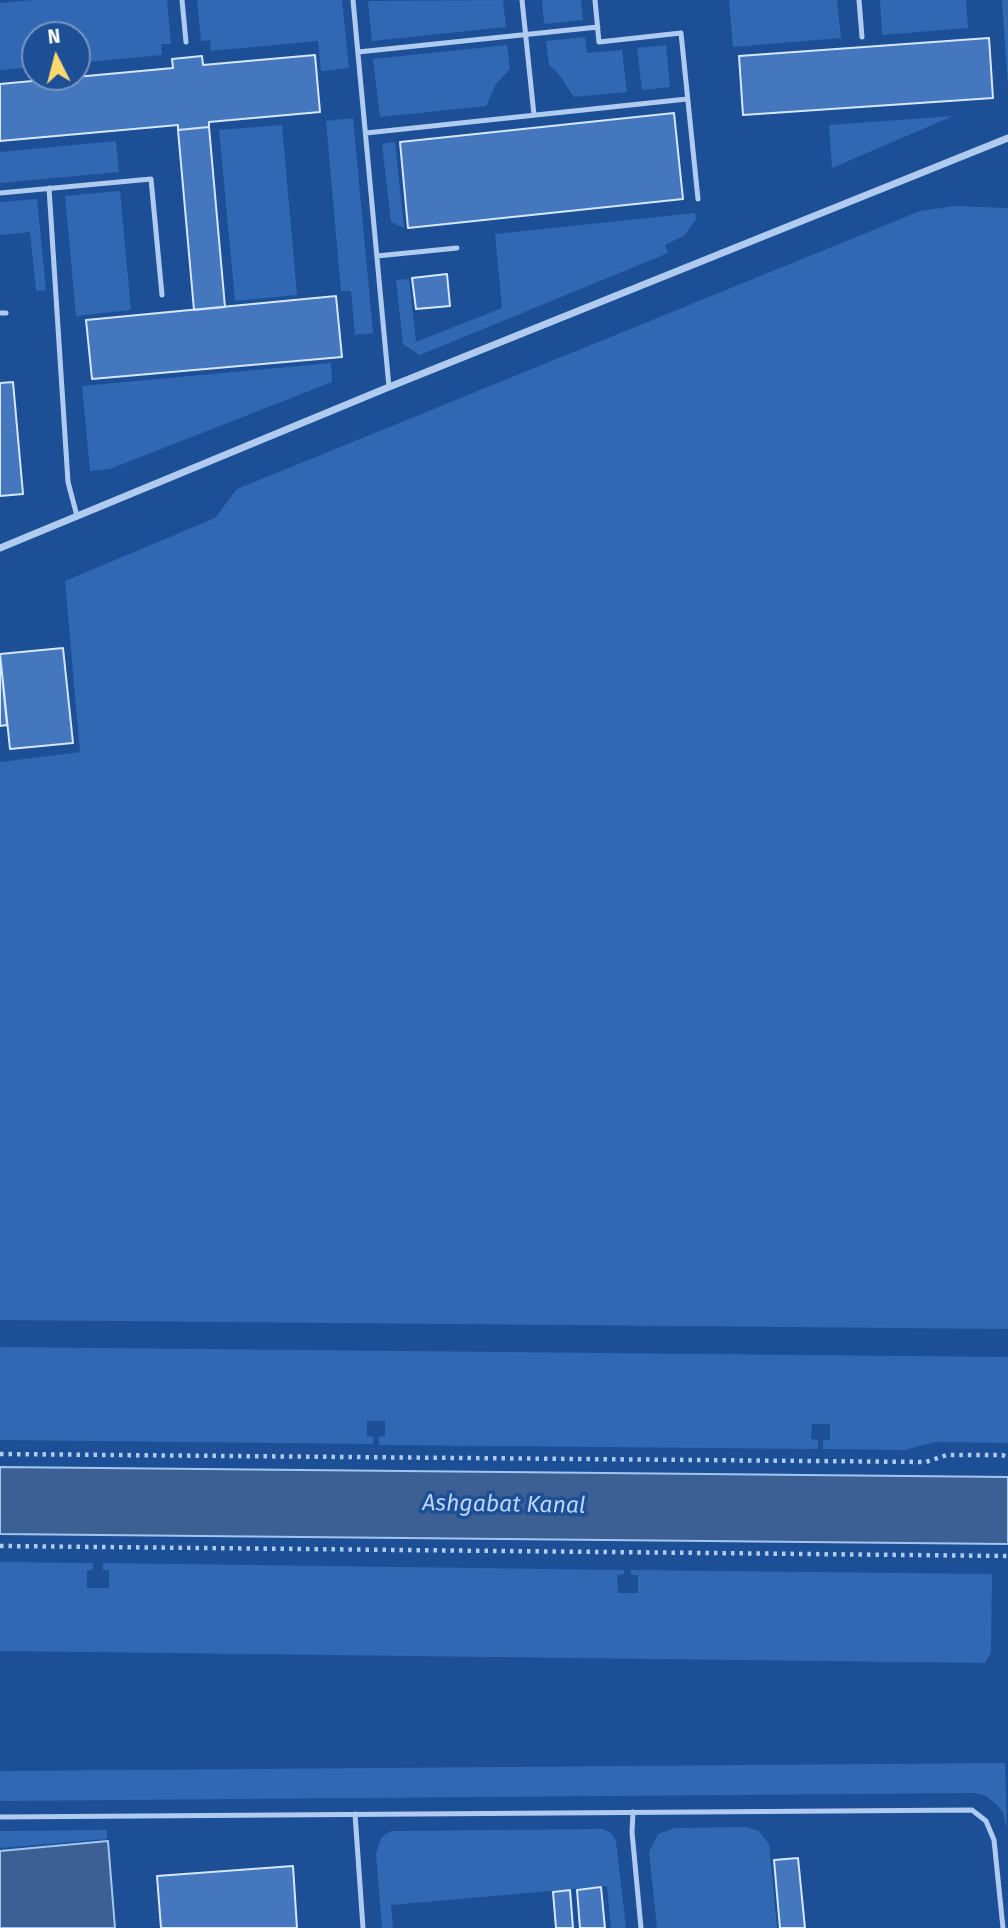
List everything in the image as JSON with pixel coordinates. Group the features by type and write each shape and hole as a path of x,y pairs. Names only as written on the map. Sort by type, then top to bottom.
{"street":[{"path":"0,548 389,387 1008,138"}],"lane":[{"path":"182,0 186,42"},
{"path":"353,0 389,387"},
{"path":"522,0 534,115"},
{"path":"595,0 599,42 681,33 698,199"},
{"path":"859,0 862,37"},
{"path":"358,51 598,27"},
{"path":"366,133 687,99"},
{"path":"0,193 151,179 162,295"},
{"path":"49,188 68,482 77,516"},
{"path":"377,256 457,248"},
{"path":"0,1817 972,1810 986,1821 995,1840 1003,1928"},
{"path":"633,1812 632,1832 641,1928"},
{"path":"355,1814 363,1928"}],"path":[{"path":"0,1454 926,1462 947,1455 1008,1457"},
{"path":"0,1546 1008,1556"}],"shaded area":[{"path":"33,0 167,0 171,44 161,44 162,55 91,62 91,21 21,21 21,68 0,70 0,3"},
{"path":"197,0 342,0 349,68 321,71 318,41 211,51 210,40 201,41"},
{"path":"503,0 506,27 372,41 368,1"},
{"path":"542,0 581,0 583,20 544,24"},
{"path":"729,0 837,0 841,38 733,47"},
{"path":"880,0 966,0 968,28 882,35"},
{"path":"1002,0 1008,0 1008,87"},
{"path":"585,37 587,53 622,50 627,92 574,97 549,65 546,41"},
{"path":"507,45 510,69 496,84 486,106 380,117 373,59"},
{"path":"666,45 670,87 642,90 637,48"},
{"path":"953,116 832,168 829,125"},
{"path":"353,118 373,333 355,335 351,291 341,291 326,121"},
{"path":"282,125 297,295 235,301 219,130"},
{"path":"116,141 119,172 0,183 0,152"},
{"path":"395,142 404,228 391,222 382,144"},
{"path":"120,191 131,310 76,316 65,196"},
{"path":"37,199 46,290 36,291 30,232 0,235 0,202"},
{"path":"956,206 1008,208 1008,1329 0,1320 0,762 80,752 65,581 215,518 237,489 920,211"},
{"path":"695,213 696,219 685,235 665,245 668,253 420,355 403,344 396,280 409,279 416,342 502,308 495,234"},
{"path":"331,363 332,382 110,469 90,471 82,386"},
{"path":"0,1347 1008,1357 1008,1443 935,1442 905,1450 823,1449 823,1440 830,1440 830,1424 812,1424 811,1439 818,1440 818,1449 379,1445 379,1437 385,1436 385,1421 367,1421 367,1436 373,1437 373,1444 0,1440"},
{"path":"0,1562 93,1563 93,1570 87,1571 87,1588 109,1588 109,1570 103,1570 103,1563 624,1570 624,1574 617,1575 618,1593 638,1593 638,1575 631,1575 631,1570 992,1574 991,1653 985,1663 0,1651"},
{"path":"1005,1763 1007,1830 1003,1812 997,1805 986,1796 975,1793 0,1801 0,1771"},
{"path":"747,1827 759,1831 769,1844 777,1928 657,1928 649,1852 658,1834 675,1828"},
{"path":"603,1829 611,1833 616,1841 626,1928 611,1928 607,1886 391,1905 393,1928 382,1928 376,1854 381,1838 391,1831"},
{"path":"107,1830 107,1839 0,1848 0,1831"}],"water":[{"name":"Ashgabat Kanal","path":"0,1467 1008,1477 1008,1544 0,1534"},
{"path":"108,1841 115,1928 0,1928 0,1851"}],"building":[{"path":"989,38 993,98 743,115 739,56"},
{"path":"315,55 320,112 209,122 209,127 178,130 178,125 0,141 0,84 21,82 21,91 91,91 91,76 173,68 172,59 202,56 203,65"},
{"path":"674,113 683,199 408,228 400,142"},
{"path":"209,127 225,307 194,310 178,130"},
{"path":"447,274 450,306 416,309 412,278"},
{"path":"336,296 342,357 92,379 86,320"},
{"path":"13,382 23,494 0,496 0,383"},
{"path":"63,648 73,743 10,749 0,654"},
{"path":"0,665 7,725 0,726"},
{"path":"798,1858 805,1928 780,1928 774,1860"},
{"path":"293,1866 297,1928 161,1928 157,1876"},
{"path":"601,1887 605,1928 580,1928 577,1890"},
{"path":"570,1890 573,1928 556,1928 553,1892"}]}
